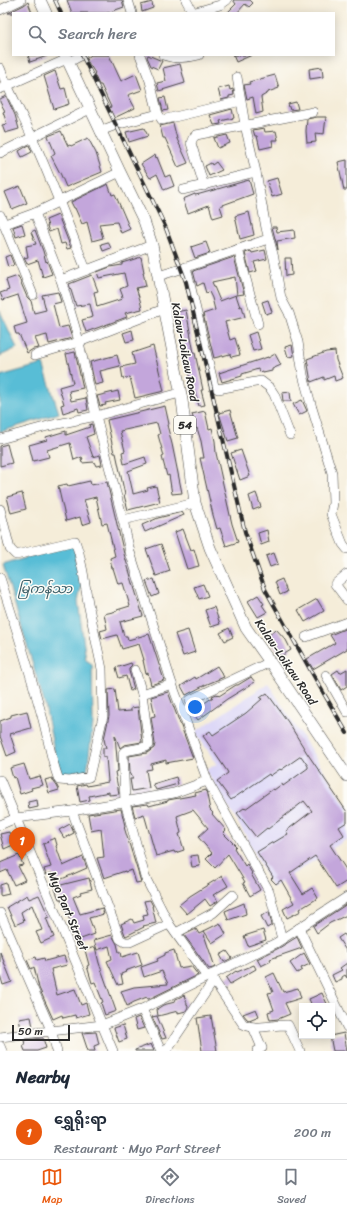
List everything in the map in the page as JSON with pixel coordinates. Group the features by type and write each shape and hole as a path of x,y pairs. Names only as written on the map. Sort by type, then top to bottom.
{"main road":[{"path":"40,0 46,12"},
{"name":"Kalaw-Loikaw Road","path":"67,59 144,221 152,245 180,393 195,503 210,548 246,628 347,776"}],"street":[{"path":"0,10 21,0"},
{"path":"128,0 132,12"},
{"path":"186,0 192,12"},
{"path":"196,12 220,5 227,0"},
{"path":"3,87 67,59 78,56"},
{"path":"140,56 150,80 158,114 162,120 241,101"},
{"path":"166,56 194,56"},
{"path":"0,68 3,87 32,137 60,201 86,270"},
{"path":"237,77 245,125 256,172 268,239 274,258 281,298 289,313 298,342 303,375 332,473 333,503 331,514 343,544 347,549"},
{"path":"0,153 90,109"},
{"path":"204,186 191,143 196,135 313,112"},
{"path":"100,131 116,125 158,114"},
{"path":"5,224 35,213 120,172"},
{"path":"183,190 256,172"},
{"path":"35,213 61,280 79,342 96,416 124,520 130,552 172,684 207,781 269,891 282,939"},
{"path":"0,215 33,295"},
{"path":"158,276 268,239"},
{"path":"61,280 152,245"},
{"path":"238,249 258,324"},
{"path":"186,267 214,386 218,389 261,380 274,394 290,435"},
{"path":"35,355 79,342 164,309"},
{"path":"0,439 48,426 96,416 180,393"},
{"path":"124,520 195,503"},
{"path":"0,509 10,549 16,555 75,541 79,552 102,669 103,716 89,777 70,781 59,780 30,675 0,578"},
{"path":"347,574 335,584 347,600"},
{"path":"306,637 347,622"},
{"path":"190,700 270,662"},
{"path":"135,670 142,694 149,745 146,747 125,751 123,753 125,802 146,877 169,924 243,1024 253,1027 288,1026 300,1051"},
{"path":"326,675 347,712"},
{"path":"142,694 172,684"},
{"name":"Myo Part Street","path":"0,780 113,1051"},
{"path":"0,825 16,818 72,811 174,793 207,781"},
{"path":"72,811 120,939 125,942 130,942 169,924"},
{"path":"176,933 213,913 233,895"},
{"path":"0,1037 102,1025 142,1009 210,978 282,939 347,897"},
{"path":"0,913 51,1030 57,1051"},
{"path":"299,928 347,1027"},
{"path":"166,1051 210,978"},
{"path":"142,1009 161,1051"},
{"path":"253,1027 262,1048 257,1051"},
{"path":"0,1046 2,1051"}],"shaded area":[{"path":"268,683 347,807 347,839 272,888 246,836 206,770 217,764 195,732"}],"water":[{"path":"0,311 17,348 0,356"},
{"path":"43,364 59,413 0,432 0,376"},
{"name":"မြကန်သာ","path":"73,543 76,547 75,558 82,583 78,601 86,660 92,664 93,723 87,771 70,778 59,775 45,705 3,565"}],"building":[{"path":"67,0 122,0 124,7 110,12 72,12"},
{"path":"233,0 250,0 253,3 249,7 245,4 238,12 228,12 236,4"},
{"path":"28,2 32,12 8,13"},
{"path":"152,2 153,8 142,12 141,5"},
{"path":"28,56 47,56 30,62"},
{"path":"90,56 109,56 121,81 136,74 142,90 128,95 135,108 114,118 109,108 111,107 101,85 99,85 94,74 95,73 86,59"},
{"path":"150,56 162,61 158,69 151,66 147,57"},
{"path":"233,56 250,56 236,62"},
{"path":"180,64 185,83 159,91 157,83 166,81 163,68"},
{"path":"322,67 323,77 310,79 309,69"},
{"path":"55,71 61,89 65,88 69,104 54,109 44,76"},
{"path":"275,75 279,88 268,92 261,97 263,112 256,114 253,97 247,99 244,85 250,84 249,82"},
{"path":"229,86 230,90 233,89 234,95 221,100 218,89"},
{"path":"6,96 15,115 19,129 5,133 2,125 7,124 3,112 5,111 0,99"},
{"path":"165,97 168,110 163,111 160,98"},
{"path":"296,102 298,109 290,110 288,104"},
{"path":"232,109 234,118 220,121 221,124 214,125 210,115"},
{"path":"326,117 324,134 315,133 316,142 307,143 307,119"},
{"path":"173,123 177,139 188,163 178,167 165,138 163,138 160,126"},
{"path":"144,128 148,136 129,142 126,132"},
{"path":"264,128 265,132 276,131 278,140 272,140 273,146 260,149 257,136 255,136 253,130"},
{"path":"61,131 68,146 88,138 96,153 102,172 66,187 51,156 55,153 48,136"},
{"path":"227,135 230,143 218,148 214,138"},
{"path":"29,145 32,152 22,157 19,151"},
{"path":"155,155 165,177 170,175 174,186 164,190 157,174 150,178 141,164"},
{"path":"347,160 347,190 344,190 338,162"},
{"path":"216,162 222,170 209,176 205,166 211,163 212,165"},
{"path":"277,178 282,194 272,197 267,181"},
{"path":"249,180 253,194 220,206 223,215 213,218 209,205 188,213 183,199 195,194 200,194"},
{"path":"108,184 112,195 115,194 130,229 121,233 117,222 99,224 103,238 92,241 87,222 82,224 71,202"},
{"path":"20,186 27,203 12,209 5,192"},
{"path":"249,212 254,235 240,239 235,216"},
{"path":"58,215 71,248 67,249 65,243 61,244 57,229 49,232 46,220"},
{"path":"22,224 25,234 16,237 13,227"},
{"path":"272,227 276,227 277,232 294,230 295,238 277,241 278,250"},
{"path":"35,230 46,262 47,261 52,274 43,277 38,260 27,264 24,258 28,257 26,246 36,244 31,232"},
{"path":"108,242 111,248 103,251 101,244"},
{"path":"206,242 210,253 195,258 191,247"},
{"path":"265,250 267,259 254,262 257,271 250,273 245,253"},
{"path":"10,255 14,265 8,267 5,257"},
{"path":"141,257 146,286 136,288 142,309 125,313 127,317 86,332 82,320 93,317 90,304 76,306 69,284 92,275 98,291 94,292 97,307 122,299 121,297 123,297 120,289 127,286 124,273 99,278 97,272 110,267 122,265 122,263"},
{"path":"234,257 244,294 237,295 235,277 212,282 220,301 236,295 240,307 242,306 245,317 225,322 230,340 235,338 240,355 231,357 230,354 214,358 203,314 215,310 212,298 209,292 206,293 203,283 197,286 193,271"},
{"path":"285,258 291,258 292,275 286,276"},
{"path":"18,276 27,297 31,301 34,313 46,310 42,295 58,292 61,302 53,304 59,328 68,326 72,338 49,344 47,335 35,338 39,348 33,349 27,353 19,334 16,334 14,327 27,323 18,295 3,300 0,293 9,290 6,280"},
{"path":"268,300 272,312 266,314 262,302"},
{"path":"186,310 205,405 199,406 195,392 192,392 181,330 180,331 176,312"},
{"path":"132,330 134,340 126,342 123,333"},
{"path":"256,332 261,349 253,351 248,335"},
{"path":"292,345 294,356 288,357 285,347"},
{"path":"153,346 164,391 135,398 130,377 123,379 121,367 135,364 132,353"},
{"path":"335,351 336,360 343,378 335,381 334,376 324,380 324,377 311,382 307,359 326,352"},
{"path":"75,352 83,388 69,391 71,401 86,398 88,410 79,412 78,408 63,413 61,405 64,404 59,387 73,383 66,354"},
{"path":"275,354 281,365 272,369 272,371 263,373 262,371 259,372 258,369 222,382 219,373 268,358"},
{"path":"117,355 120,366 100,371 103,383 95,385 90,362"},
{"path":"118,391 120,400 105,403 106,405 100,406 97,396"},
{"path":"290,392 291,401 283,401 282,393"},
{"path":"302,400 307,411 299,415 293,404"},
{"path":"165,406 169,424 167,425 182,493 172,494 169,475 167,476 162,457 164,456 158,435 160,434 157,423 120,431 125,451 122,452 124,464 145,457 147,464 128,471 133,494 156,486 160,502 128,510 116,453 114,453 107,420"},
{"path":"230,410 238,438 228,441 219,413"},
{"path":"205,411 209,429 212,428 232,524 238,542 226,546 220,528 217,529 213,515 200,458 204,458 201,441 192,414"},
{"path":"92,424 94,434 86,437 93,457 100,455 102,465 96,466 94,462 82,463 82,457 74,460 70,443 47,450 49,457 33,461 29,445 47,440 46,437 66,431 66,435 90,427 89,425"},
{"path":"7,444 12,463 0,466 0,446"},
{"path":"241,450 250,476 240,480 231,453"},
{"path":"90,481 91,485 107,482 124,554 143,616 120,622 124,636 127,636 128,640 149,634 164,680 151,685 148,673 146,674 144,660 139,644 122,649 117,635 102,639 100,631 107,629 104,614 130,606 123,583 118,584 112,568 110,558 115,556 107,523 102,524 96,497 84,500 91,522 82,525 80,517 66,521 58,486 67,484 68,486"},
{"path":"22,493 26,509 11,513 7,497"},
{"path":"256,493 261,507 253,510 249,496"},
{"path":"182,512 184,515 145,532 142,525 158,518"},
{"path":"183,529 191,550 194,549 199,566 187,569 175,532"},
{"path":"267,530 269,542 261,545 258,533"},
{"path":"161,544 170,571 156,576 146,549"},
{"path":"274,553 278,564 270,567 266,556"},
{"path":"154,579 159,594 152,597 146,581"},
{"path":"282,579 287,592 280,595 275,582"},
{"path":"203,584 208,596 199,599 194,587"},
{"path":"258,595 267,612 258,617 248,601"},
{"path":"317,599 324,611 305,622 298,610"},
{"path":"214,607 220,624 211,627 205,610"},
{"path":"229,628 233,637 225,641 220,633"},
{"path":"347,628 347,649 313,669 307,659 335,643 330,635"},
{"path":"276,629 286,640 291,650 281,656 267,637"},
{"path":"188,630 195,652 183,656 175,634"},
{"path":"131,663 132,665 129,668 129,671 134,689 130,691 126,676 119,678 116,668"},
{"path":"217,666 224,677 186,695 181,686"},
{"path":"347,669 347,686 341,690 332,674 338,670 340,673"},
{"path":"251,677 255,682 227,699 198,720 192,712 213,697 212,696 217,694 219,696"},
{"path":"115,689 118,712 131,711 131,708 138,707 142,742 124,745 120,748 115,735 118,771 115,772 119,794 109,795 109,792 89,796 90,800 80,802 77,786 86,784 87,786 108,782 106,757 103,757 103,748 106,748 104,739 109,716 108,690"},
{"path":"168,692 193,758 166,763 166,760 151,764 152,769 146,770 149,788 132,791 130,779 133,779 130,772 129,756 147,753 154,748 155,744 151,717 155,716 151,697"},
{"path":"267,693 288,722 347,812 347,822 339,827 344,835 330,845 347,871 347,881 336,888 315,856 290,873 303,894 312,888 318,898 300,909 301,911 287,918 283,909 294,903 281,880 276,884 271,879 273,877 257,852 288,834 286,831 312,811 304,801 256,837 237,813 273,789 274,790 282,784 283,786 308,768 308,766 301,756 281,770 280,769 270,776 269,774 231,800 217,781 228,773 203,736 210,731 213,735 246,713 262,699 260,698"},
{"path":"27,711 31,728 10,734 16,752 7,756 0,736 0,721 11,717 11,715"},
{"path":"24,764 29,779 40,776 43,785 31,788 32,790 20,794 15,777 13,778 10,768"},
{"path":"176,777 178,784 156,790 153,784"},
{"path":"52,778 59,790 49,793 45,780"},
{"path":"206,790 210,810 213,813 212,814 226,830 223,833 236,846 234,848 245,866 247,864 260,890 250,896 243,883 245,882 228,854 215,868 206,859 212,853 198,837 208,828 193,810 177,816 181,833 179,834 184,850 156,856 144,814 135,817 132,806 148,804 149,806 168,800 196,795 195,793"},
{"path":"37,800 38,807 29,809 28,802"},
{"path":"121,809 124,827 141,882 136,883 132,870 104,878 97,858 104,857 101,829 91,831 88,814"},
{"path":"70,824 74,833 64,838 59,830"},
{"path":"9,832 13,845 4,849 0,834"},
{"path":"55,838 56,846 63,866 83,857 87,868 55,882 52,873 46,875 44,869 51,867 43,844"},
{"path":"19,855 23,865 18,866 25,880 14,885 7,870 0,873 0,863"},
{"path":"198,855 200,866 192,867 190,856"},
{"path":"222,876 228,886 213,895 218,901 210,906 205,899 187,914 179,905 190,896"},
{"path":"89,878 92,889 80,892 81,894 73,897 80,914 102,908 104,914 89,918 95,934 78,940 61,899 59,899 55,889 57,886"},
{"path":"6,883 9,894 0,896 0,885"},
{"path":"27,895 29,899 39,895 49,917 46,918 54,937 41,943 36,932 42,930 32,905 21,912 24,921 15,925 7,907"},
{"path":"150,900 153,906 156,923 143,926 144,927 126,936 121,924 132,919 134,923 144,920 143,915 148,914 144,901"},
{"path":"244,903 246,914 228,920 225,911"},
{"path":"347,904 347,915 330,923 317,933 313,926"},
{"path":"269,912 272,925 267,928 261,916"},
{"path":"220,923 226,934 212,943 204,931"},
{"path":"196,929 199,934 203,932 215,967 213,968 209,969 184,935"},
{"path":"263,930 266,940 248,946 244,936"},
{"path":"344,934 347,938 347,952 338,938"},
{"path":"112,935 122,957 138,952 142,965 121,974 123,984 118,985 107,961 112,959 109,946 97,950 94,940"},
{"path":"297,937 302,948 270,959 271,961 261,966 257,959"},
{"path":"95,947 116,1011 105,1015 101,1003 103,1002 95,982 92,983 87,966 89,965 85,950"},
{"path":"174,950 179,968 191,966 198,975 149,999 147,997 127,1006 121,991 134,987 168,984 162,971 144,977 141,967 158,961 157,959 165,955 165,953"},
{"path":"227,951 232,958 224,962 220,955"},
{"path":"0,952 12,982 3,985 0,975"},
{"path":"304,953 310,964 301,968 302,970 297,973 290,963"},
{"path":"64,956 67,965 51,969 57,995 75,989 81,1005 86,1003 89,1014 76,1018 75,1015 63,1018 62,1015 53,1019 39,988 34,967 31,969 27,960 36,957 37,960 44,958 45,961"},
{"path":"347,963 347,978 345,975 342,979 335,982 332,975 342,970 340,968"},
{"path":"254,965 256,969 230,984 226,978 236,971 237,972"},
{"path":"274,973 283,992 298,988 301,998 285,1003 290,1014 278,1019 270,1020 268,1012 274,1010 268,993 273,992 266,977"},
{"path":"322,993 327,1003 311,1003 309,999"},
{"path":"184,995 188,1007 186,1011 178,1013 178,1011 158,1016 157,1009 163,1005 175,1002 174,1000"},
{"path":"256,1009 259,1016 249,1020 243,1014"},
{"path":"157,1016 166,1038 162,1039 152,1017"},
{"path":"211,1016 217,1051 202,1051 197,1018"},
{"path":"31,1017 33,1027 21,1028 19,1019"},
{"path":"139,1017 144,1028 137,1030 134,1019"},
{"path":"123,1025 127,1039 119,1042 114,1028"},
{"path":"96,1032 99,1044 94,1046 95,1051 88,1051 82,1033"},
{"path":"344,1033 347,1051 333,1051 331,1039 335,1039 335,1035"},
{"path":"43,1038 46,1048 37,1051 25,1051 23,1046 25,1045 24,1040"},
{"path":"151,1044 154,1051 135,1051 135,1050"}],"railway":[{"path":"55,0 61,12"},
{"path":"82,56 165,226 186,282 245,532 265,589 347,733"}],"place":[{"name":"ရွှေရိုးရာ","path":"22,860"}]}
